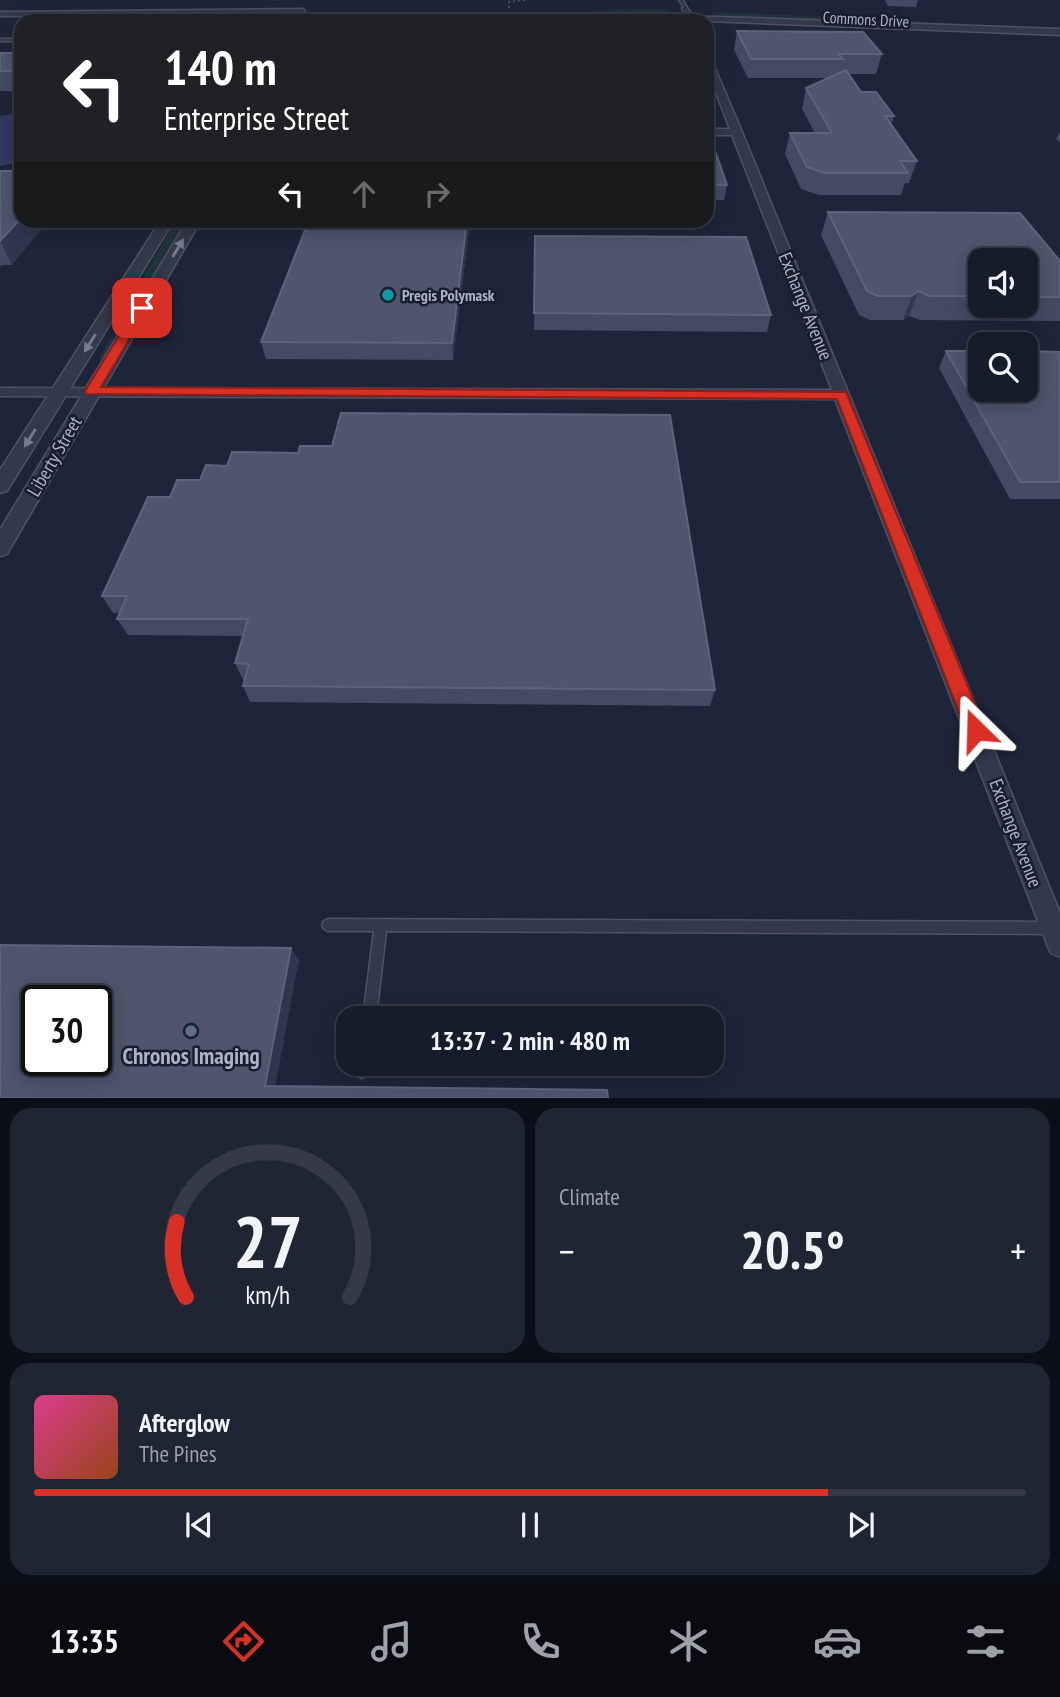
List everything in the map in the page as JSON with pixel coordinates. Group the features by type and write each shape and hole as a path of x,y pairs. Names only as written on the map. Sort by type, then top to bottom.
{"street":[{"path":"682,4 700,8"},
{"name":"Commons Drive","path":"424,14 585,9"},
{"name":"Commons Drive","path":"728,10 873,20 1060,26"},
{"name":"Commons Drive","path":"714,21 1060,32"},
{"name":"Exchange Avenue","path":"714,76 1057,936"},
{"path":"714,132 737,132"},
{"name":"Liberty Street","path":"0,485 163,228"},
{"name":"Liberty Street","path":"0,548 190,228"},
{"path":"1,389 842,395"}],"lane":[{"path":"328,925 1057,936"},
{"path":"371,1006 381,925"}],"path":[{"path":"509,9 509,2 525,0"}],"shaded area":[{"path":"629,9 665,9 675,13 673,14 555,14"},
{"path":"718,12 975,26 714,17 712,14"},
{"path":"172,228 183,228 103,359 99,358 118,324"}],"water":[{"path":"14,113 14,163 0,166 0,116"}],"building":[{"path":"737,31 863,32 882,54 839,54 843,59 751,59"},
{"path":"0,53 14,53 14,71 0,71"},
{"path":"846,70 861,92 876,92 894,116 885,116 917,161 900,161 908,173 825,173 807,167 790,133 832,133 806,88"},
{"path":"714,148 727,185 714,185"},
{"path":"0,171 14,171 14,226 0,241"},
{"path":"828,212 1020,213 1060,261 1060,297 1038,297 1038,248 968,248 968,296 930,296 918,291 912,296 878,296 867,291"},
{"name":"Pregis Polymask","path":"306,228 466,228 452,343 261,342"},
{"path":"535,236 746,237 771,315 534,313"},
{"path":"946,351 968,351 968,390"},
{"path":"1038,351 1060,352 1060,482 1020,482 975,402 1038,402"},
{"path":"341,413 670,415 715,690 243,686 249,664 235,663 248,619 117,619 127,596 102,596 148,497 170,497 177,480 200,480 206,465 227,466 232,452 298,453 300,446 332,446"},
{"name":"Chronos Imaging","path":"0,945 291,948 265,1086 607,1090 608,1098 0,1098"}],"place":[{"name":"Pregis Polymask","path":"388,295"},
{"name":"Chronos Imaging","path":"191,1031"}],"route":[{"path":"142,308 92,391 842,395 976,730"}]}
